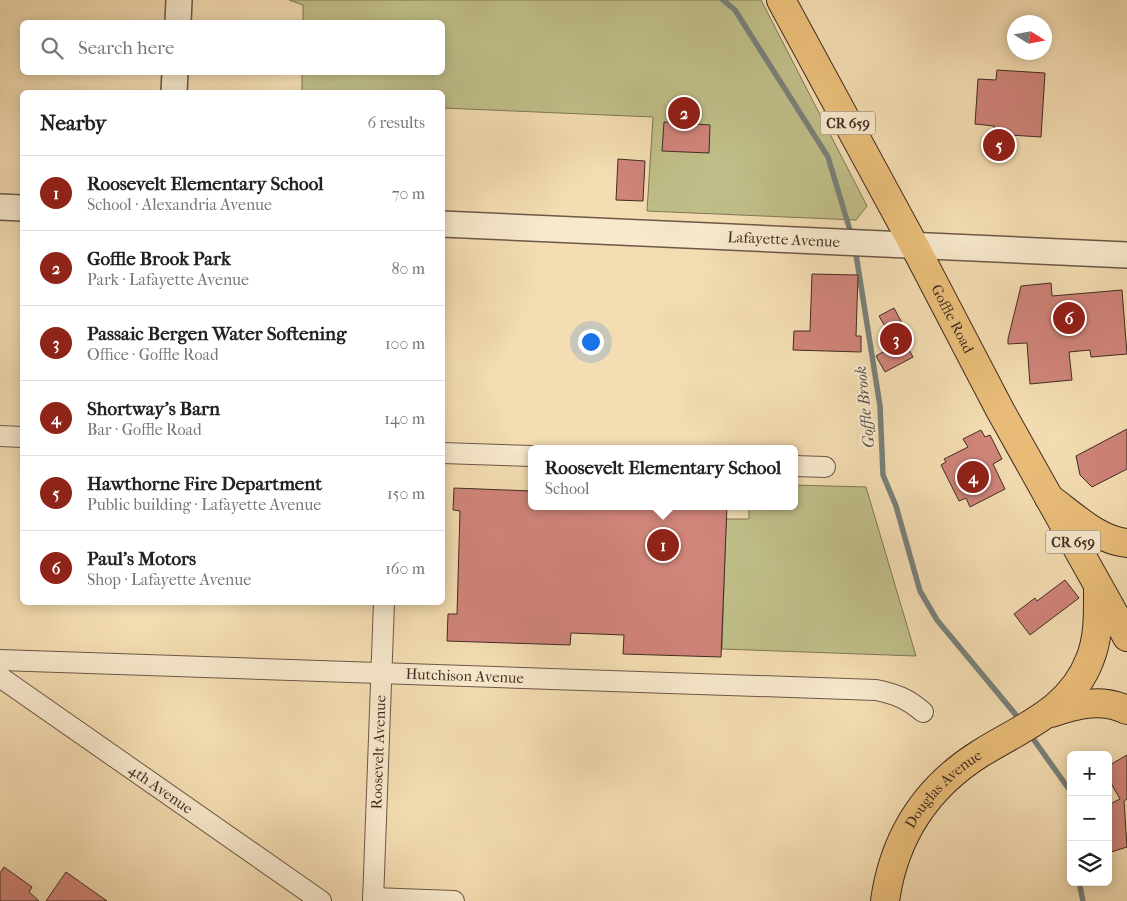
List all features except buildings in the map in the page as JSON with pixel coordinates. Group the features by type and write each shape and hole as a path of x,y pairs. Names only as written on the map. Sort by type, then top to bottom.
{"main road":[{"name":"Goffle Road","path":"781,0 1049,498 1127,637"},
{"path":"1049,498 1086,526 1105,537 1127,543"},
{"path":"1043,717 1065,700 1080,680 1090,659 1097,636 1098,586"},
{"path":"1043,717 1091,702 1106,703 1127,710"},
{"name":"Douglas Avenue","path":"885,901 893,860 903,835 918,811 937,788 957,770 1043,717"}],"street":[{"path":"178,20 180,0"},
{"path":"174,90 175,75"},
{"path":"0,208 20,208"},
{"name":"Lafayette Avenue","path":"445,224 915,247 1127,255"},
{"path":"0,436 20,437"},
{"path":"445,452 528,456"},
{"path":"798,466 825,468"},
{"name":"Roosevelt Avenue","path":"373,900 384,605"},
{"name":"Hutchison Avenue","path":"0,660 380,671 876,690 895,693 910,701 923,712"},
{"name":"4th Avenue","path":"0,677 321,901"},
{"path":"373,900 454,901"}],"shaded area":[{"path":"289,0 761,0 867,206 856,220 647,211 653,117 445,108 445,90 302,90 302,75 445,75 445,20 303,20 303,5"},
{"path":"798,485 866,487 916,656 722,649 726,519 749,519 749,510 798,510"}],"waterway":[{"name":"Goffle Brook","path":"723,0 735,10 828,157 852,237"},
{"name":"Goffle Brook","path":"855,248 880,406 883,475 896,506 920,591 937,620 1021,721"},
{"name":"Goffle Brook","path":"1029,733 1067,786"},
{"name":"Goffle Brook","path":"1080,886 1083,901"}],"place":[{"name":"Goffle Brook Park","path":"684,113"},
{"name":"Hawthorne Fire Department","path":"999,145"},
{"name":"Paul’s Motors","path":"1069,318"},
{"name":"Passaic Bergen Water Softening","path":"896,339"},
{"name":"Shortway's Barn","path":"973,477"},
{"name":"Roosevelt Elementary School","path":"663,545"}]}
